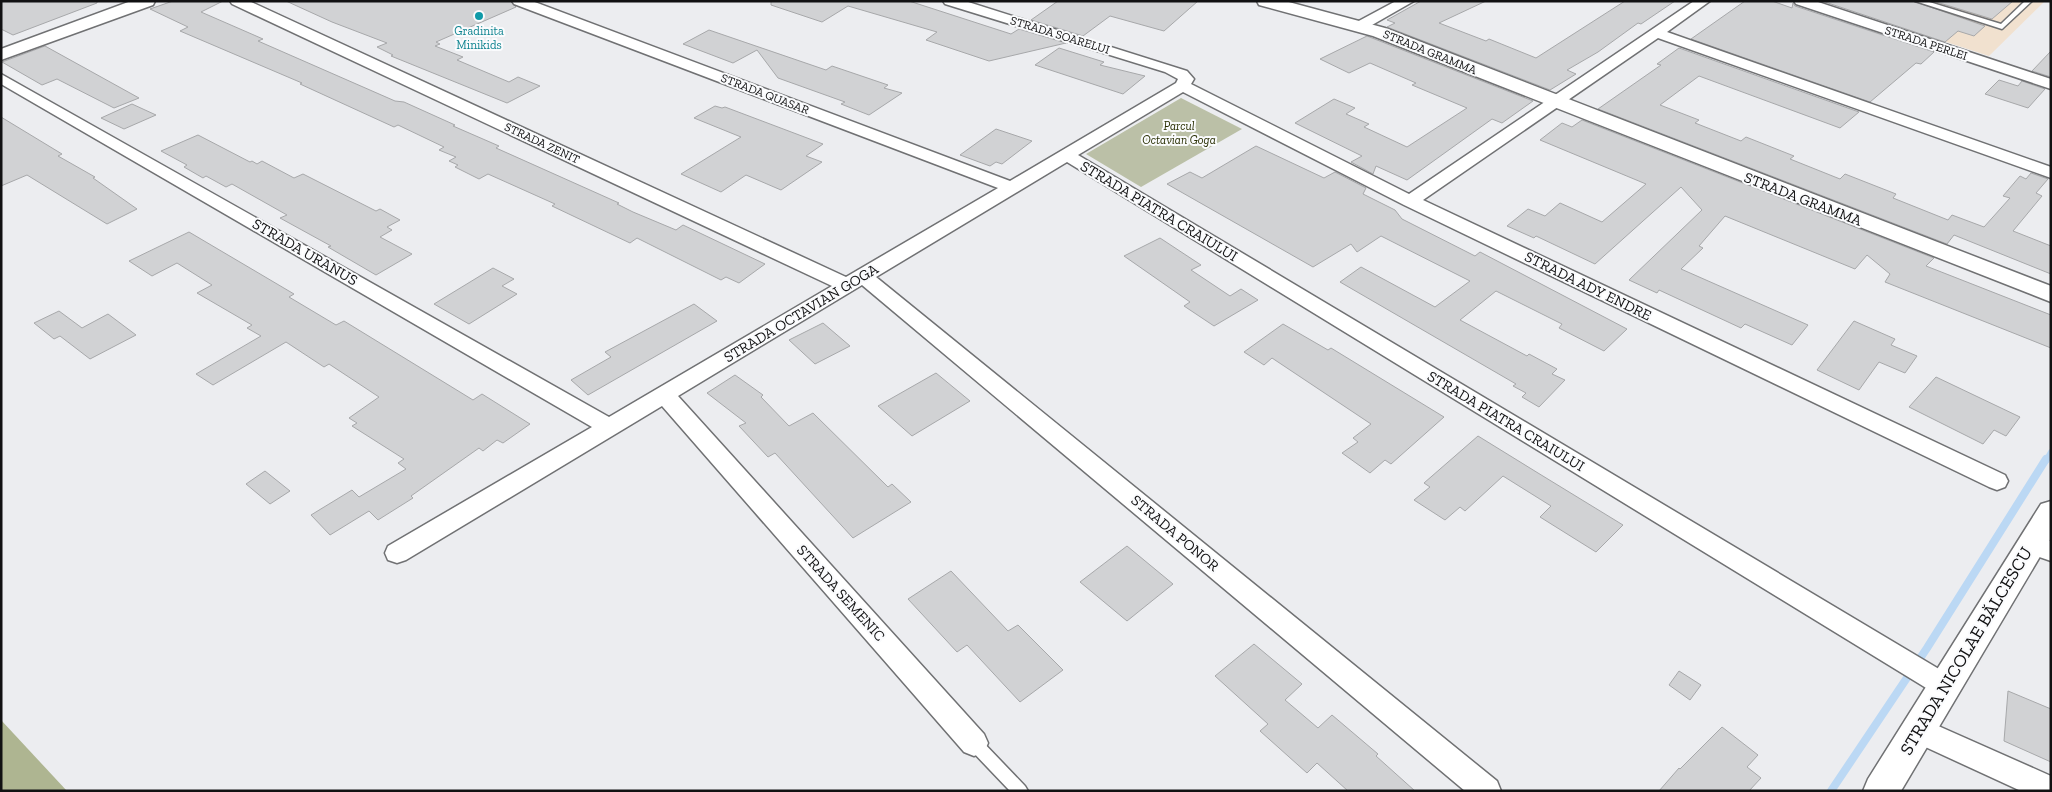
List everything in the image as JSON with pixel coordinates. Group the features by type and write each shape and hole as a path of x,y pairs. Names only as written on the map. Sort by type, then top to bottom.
{"street":[{"name":"STRADA ZENIT","path":"237,1 855,281"},
{"name":"STRADA QUASAR","path":"519,1 1012,188"},
{"name":"STRADA SOARELUI","path":"950,1 1170,69 1182,74 1186,79 1182,86"},
{"name":"STRADA GRAMMA","path":"1265,1 1379,32 2051,295"},
{"path":"1360,26 1407,1"},
{"path":"1410,201 1702,1"},
{"name":"STRADA PERLEI","path":"1801,1 2051,84"},
{"path":"1,55 138,2"},
{"path":"1656,33 2051,173"},
{"name":"STRADA URANUS","path":"1,78 609,427"},
{"name":"STRADA OCTAVIAN GOGA","path":"397,553 1182,86"},
{"name":"STRADA ADY ENDRE","path":"1182,86 1410,201 1997,481"},
{"name":"STRADA PIATRA CRAIULUI","path":"1066,155 1936,681"},
{"name":"STRADA PONOR","path":"855,281 1487,791"},
{"name":"STRADA SEMENIC","path":"664,394 974,743"},
{"name":"STRADA NICOLAE BĂLCESCU","path":"1881,791 1918,730 1936,681 2041,548 2051,512"},
{"path":"1918,730 2051,790"}],"lane":[{"path":"1918,1 2002,27 2029,1"},
{"name":"STRADA SEMENIC","path":"974,743 1020,791"}],"shaded area":[{"path":"1821,1 2045,1 1989,56"}],"green space":[{"name":"Parcul Octavian Goga","path":"1181,98 1242,129 1141,187 1086,154"},
{"path":"1,720 67,791 1,791"}],"building":[{"path":"1,1 97,1 97,3 13,35 1,29"},
{"path":"173,1 223,1 201,12 263,39 258,41 455,125 453,126 499,146 496,148 619,203 617,204 633,212 676,230 683,225 765,264 739,283 726,277 721,280 637,238 630,243 552,206 555,204 488,174 479,179 455,167 458,165 449,161 456,157 439,150 444,147 398,125 394,127 300,84 302,83 180,31 188,27 150,9"},
{"path":"286,1 510,1 516,7 436,42 440,44 435,46 463,57 457,60 509,82 518,77 540,86 507,103 391,56 393,55 377,47 387,43 332,22"},
{"path":"771,1 909,1 1011,34 1019,29 1066,43 989,61 926,40 937,32 848,6 822,22 771,5"},
{"path":"1058,1 1198,1 1164,31 1110,16 1083,36 1031,20"},
{"path":"1421,1 1486,1 1439,23 1486,41 1489,39 1536,58 1625,1 1675,1 1641,24 1638,23 1598,52 1567,70 1576,74 1550,90 1387,27 1395,23 1387,20"},
{"path":"1745,1 1772,1 1792,8 1793,3 1795,6 1934,52 1921,64 1916,63 1870,102 1691,39"},
{"path":"1822,1 1913,1 1985,26 1974,36 1958,31 1945,42"},
{"path":"1933,1 2013,1 1992,19"},
{"path":"709,30 826,70 832,66 888,85 884,88 902,93 869,115 841,104 845,102 778,78 757,50 733,63 683,44"},
{"path":"1367,36 1533,101 1502,123 1492,119 1407,180 1376,166 1373,174 1351,162 1362,156 1295,123 1334,99 1355,108 1346,114 1369,124 1364,127 1407,147 1467,108 1412,85 1416,83 1370,63 1349,73 1320,59"},
{"path":"45,46 139,98 114,108 57,79 42,85 2,62"},
{"path":"1059,48 1104,62 1100,65 1145,76 1123,94 1035,65"},
{"path":"1679,48 1859,112 1840,128 1699,76 1660,105 1699,120 1695,123 1741,141 1746,137 1794,156 1790,159 1840,179 1845,174 1896,194 1893,198 1948,220 1952,215 1984,227 2010,198 2003,196 2020,176 2026,179 2031,173 2048,179 2036,193 2042,196 2013,231 2051,246 2051,274 1954,235 1947,244 1598,109 1661,65 1657,64"},
{"path":"2051,51 2051,77 2032,71"},
{"path":"1999,80 2018,86 2022,81 2045,89 2028,108 1985,94"},
{"path":"132,104 156,115 124,129 101,118"},
{"path":"715,106 725,107 823,144 806,156 822,162 781,190 746,175 721,192 681,174 741,137 694,118"},
{"path":"1,117 62,154 58,156 95,177 93,178 137,209 107,224 27,175 1,186"},
{"path":"1582,120 1934,258 1926,266 2051,315 2051,348 1885,282 1890,274 1867,255 1855,269 1725,216 1699,246 1703,248 1681,269 1808,325 1792,345 1745,324 1741,328 1659,290 1657,293 1629,280 1702,210 1681,187 1595,264 1536,236 1534,238 1507,226 1528,209 1545,216 1560,203 1602,222 1646,184 1540,140 1562,123 1572,127"},
{"path":"996,129 1032,141 1002,164 996,162 990,166 960,155"},
{"path":"198,135 250,162 252,161 257,164 262,161 294,178 303,174 376,211 380,209 400,220 387,227 392,230 380,237 412,254 376,275 328,247 331,246 280,218 287,215 232,184 226,187 206,176 203,178 184,167 187,165 161,151"},
{"path":"1256,146 1324,178 1335,172 1366,188 1363,194 1395,210 1402,219 1475,256 1480,252 1627,329 1604,351 1559,328 1562,324 1496,291 1460,320 1527,356 1529,354 1557,369 1552,374 1565,380 1539,407 1522,397 1526,393 1513,386 1516,384 1340,282 1361,267 1435,307 1470,281 1381,236 1357,252 1351,244 1313,267 1167,184 1190,172 1202,178"},
{"path":"189,232 294,294 289,297 336,325 344,321 473,400 482,394 530,424 503,443 497,440 483,451 479,448 411,496 413,498 378,520 369,511 330,535 311,515 352,490 359,497 406,469 398,463 404,459 352,426 357,423 349,418 379,397 329,364 324,367 286,342 213,385 196,374 261,336 247,328 252,325 197,293 212,285 177,263 152,276 129,261"},
{"path":"1160,238 1201,265 1191,270 1230,296 1241,289 1258,300 1214,326 1184,306 1190,302 1124,256"},
{"path":"493,268 514,279 502,286 517,294 469,324 434,304"},
{"path":"694,304 717,321 588,395 571,380 611,357 605,352"},
{"path":"59,311 82,328 108,314 136,335 90,359 60,336 54,339 34,323"},
{"path":"1854,321 1895,339 1891,345 1917,356 1905,373 1879,362 1859,390 1817,370"},
{"path":"823,323 850,346 815,364 789,340"},
{"path":"1283,324 1328,350 1331,348 1444,417 1391,464 1385,460 1370,473 1342,453 1358,442 1353,438 1371,424 1272,358 1264,365 1244,352"},
{"path":"936,373 970,401 912,436 878,406"},
{"path":"735,375 763,395 761,397 789,426 813,413 888,487 892,484 911,502 853,538 775,453 768,457 739,426 746,423 707,393"},
{"path":"1936,377 2020,417 2006,436 1994,430 1983,444 1909,407"},
{"path":"1478,436 1623,525 1596,552 1540,517 1551,506 1503,476 1465,511 1460,507 1445,520 1414,500 1430,487 1424,483"},
{"path":"265,471 290,491 270,504 246,484"},
{"path":"1127,546 1173,584 1127,621 1080,582"},
{"path":"951,571 1008,631 1018,625 1063,670 1020,702 967,645 957,652 908,599"},
{"path":"1254,644 1302,684 1285,700 1318,728 1332,715 1378,754 1376,756 1415,791 1348,791 1317,763 1307,773 1260,731 1268,724 1215,676"},
{"path":"1679,671 1701,685 1690,700 1669,685"},
{"path":"2008,691 2051,709 2051,762 2004,741"},
{"path":"1722,727 1758,755 1747,767 1761,778 1749,791 1659,791 1679,768"}],"waterway":[{"path":"2046,461 2051,452"},
{"path":"1831,791 1927,648 2046,459"}],"place":[{"name":"Gradinita Minikids","path":"479,16"}]}
